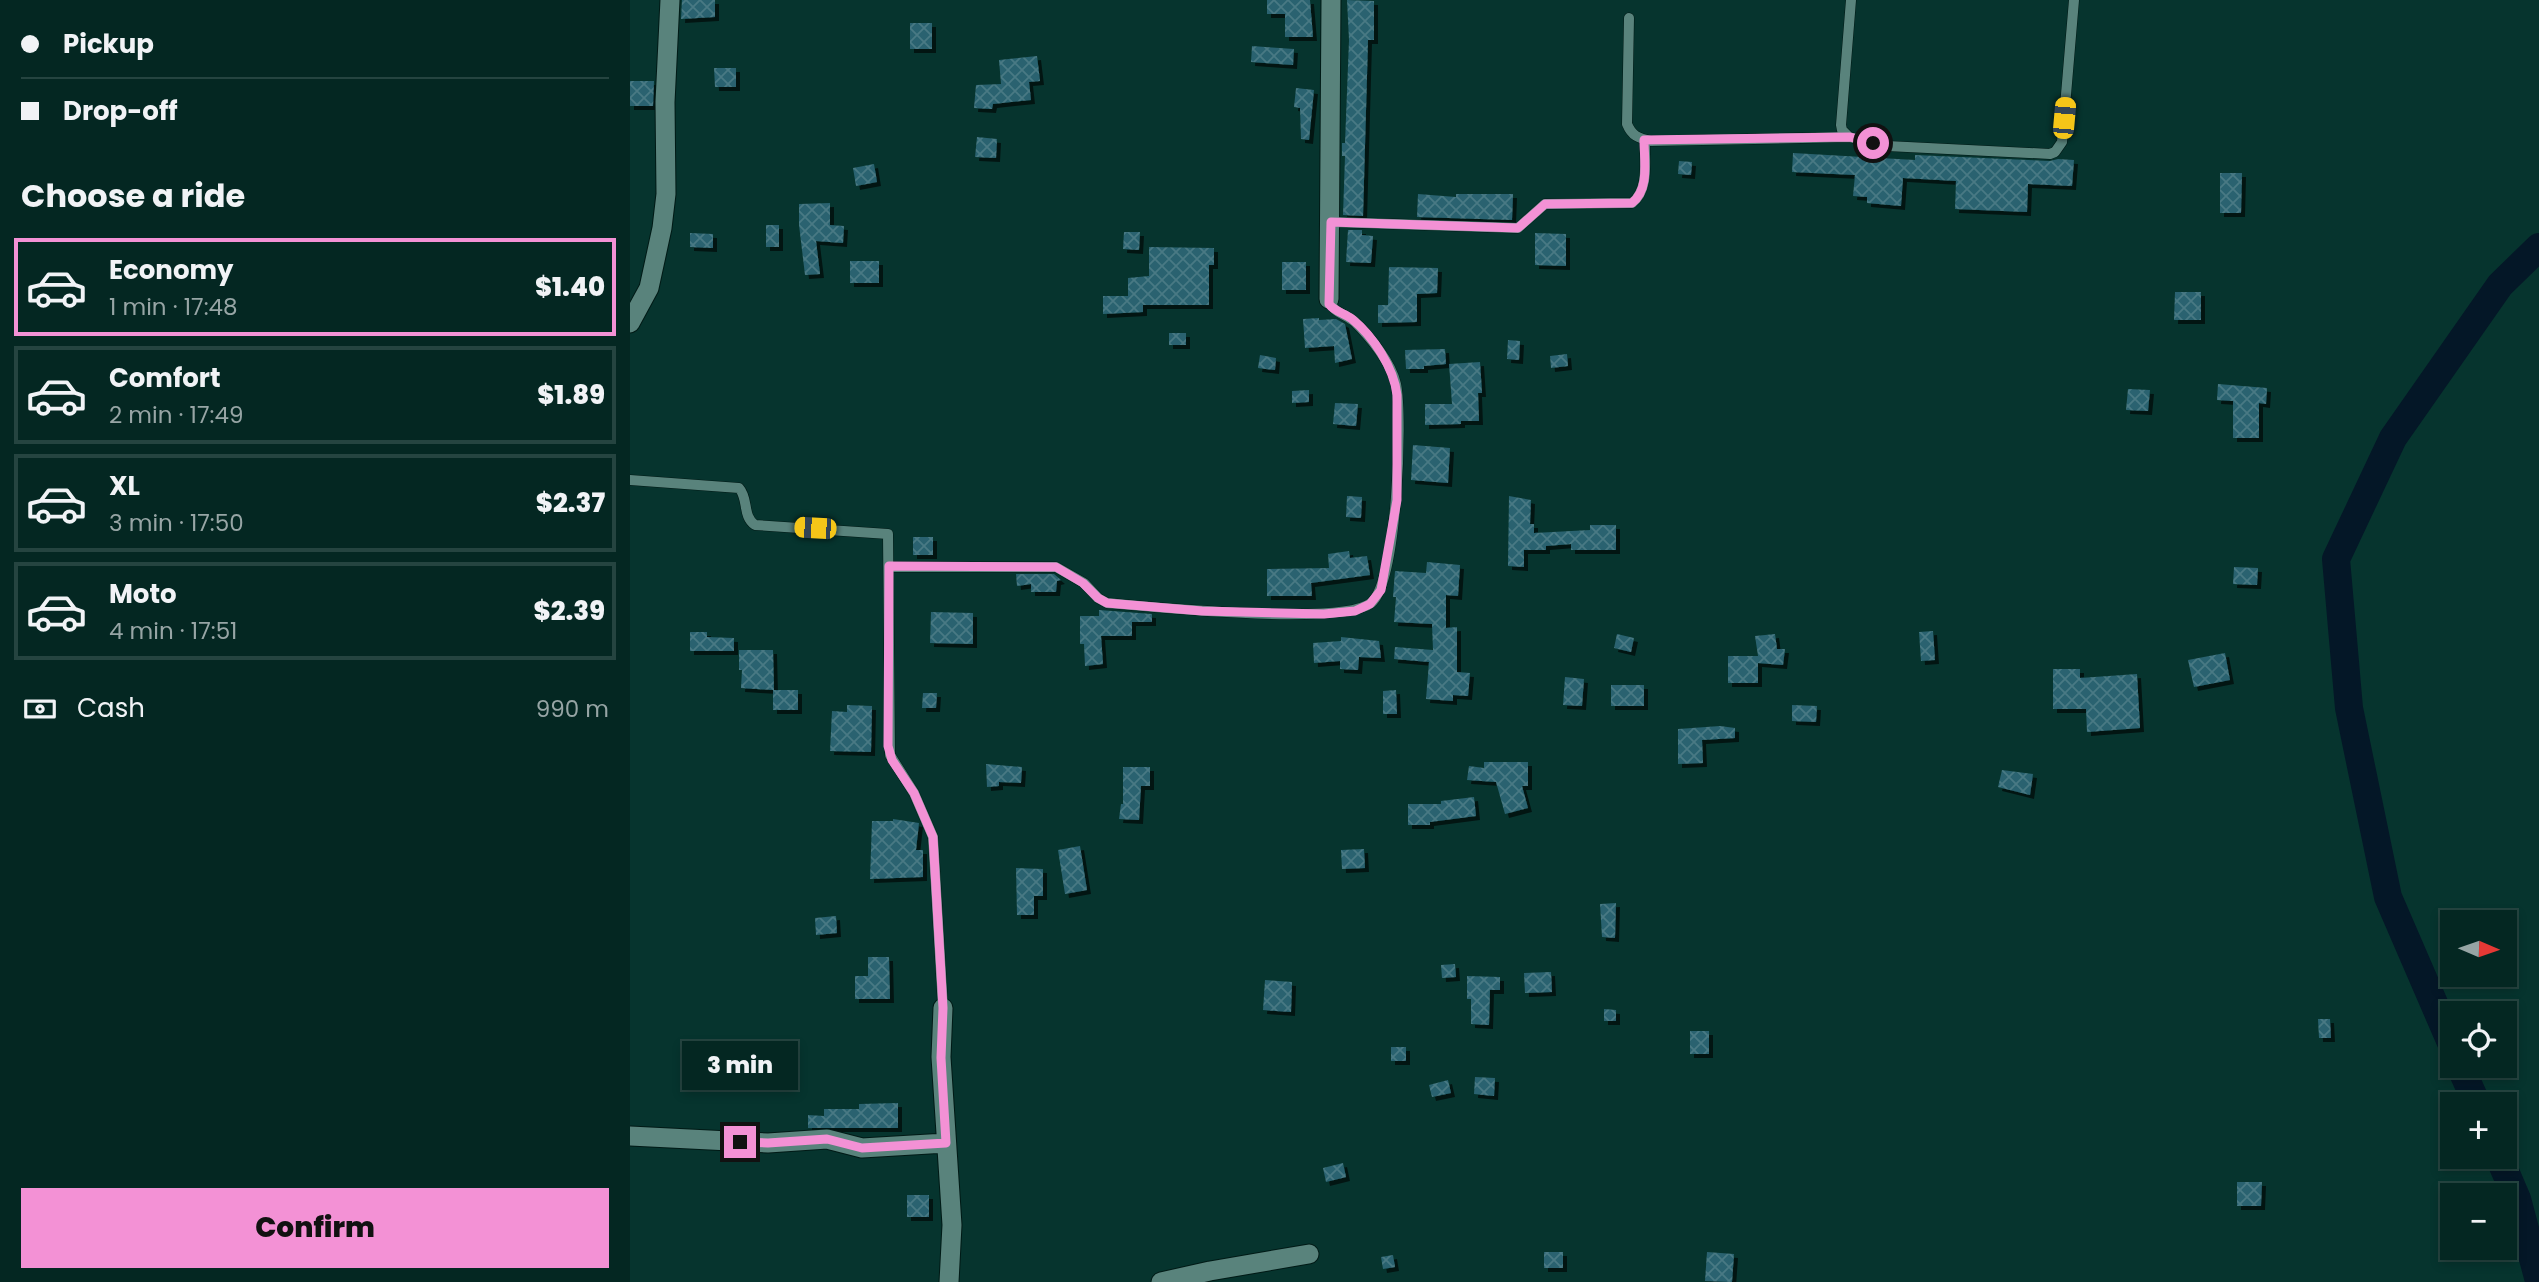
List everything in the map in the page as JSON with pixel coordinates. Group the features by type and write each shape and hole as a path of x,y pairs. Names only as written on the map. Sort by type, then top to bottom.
{"street":[{"path":"630,323 649,288 663,228 670,0"},
{"path":"1328,299 1331,222 1331,0"},
{"path":"943,1008 941,1058 952,1225 949,1282"},
{"path":"630,1136 768,1143 827,1139 862,1148 946,1143"},
{"path":"1161,1282 1309,1254"}],"lane":[{"path":"1850,137 1842,130 1841,125 1851,0"},
{"path":"1629,18 1627,124 1631,134 1644,140 1850,137 1887,146 2050,154 2055,152 2062,142 2074,0"},
{"path":"1331,222 1518,228 1545,204 1632,203 1643,190 1644,140"},
{"path":"889,566 1056,567 1083,583 1107,603 1324,614 1355,611 1370,604 1381,590 1397,500 1396,382 1368,337 1352,320 1334,310 1328,299"},
{"path":"630,480 739,488 745,496 749,519 755,525 887,532 890,538 890,755 914,793 933,837 943,1008"}],"building":[{"path":"682,0 715,0 715,17 681,19"},
{"path":"1267,0 1310,0 1313,37 1285,37 1285,14 1267,14"},
{"path":"1347,0 1374,1 1374,40 1368,40 1363,216 1343,215 1345,156 1342,156 1342,143 1345,143 1349,40"},
{"path":"910,23 932,23 932,49 910,49"},
{"path":"1252,46 1294,49 1293,65 1251,62"},
{"path":"1037,56 1040,81 1029,82 1031,100 993,104 992,109 974,108 976,85 1001,84 999,60"},
{"path":"714,68 736,68 736,87 715,87"},
{"path":"630,81 654,81 653,106 630,106"},
{"path":"1296,88 1314,90 1309,140 1301,139 1300,108 1294,107"},
{"path":"977,137 997,139 996,158 975,157"},
{"path":"1793,153 1915,160 1915,155 2074,160 2072,186 2028,184 2027,212 1955,209 1956,181 1903,178 1901,206 1867,203 1867,197 1853,196 1855,175 1792,172"},
{"path":"1679,161 1692,162 1691,175 1678,174"},
{"path":"874,164 877,182 856,186 853,168"},
{"path":"2220,173 2242,173 2241,213 2220,213"},
{"path":"1418,194 1456,197 1456,194 1513,194 1512,220 1417,217"},
{"path":"830,203 830,225 844,226 843,243 816,241 820,274 805,275 799,204"},
{"path":"766,225 779,225 779,247 766,247"},
{"path":"1348,230 1362,230 1362,235 1373,236 1371,263 1346,262"},
{"path":"1124,232 1140,232 1139,250 1123,249"},
{"path":"690,233 713,234 713,248 690,247"},
{"path":"1535,233 1566,234 1566,266 1535,265"},
{"path":"1149,247 1214,248 1214,265 1209,265 1209,305 1143,305 1143,312 1103,314 1103,296 1128,296 1128,278 1149,276"},
{"path":"850,261 879,261 879,283 850,283"},
{"path":"1282,262 1306,262 1306,290 1282,290"},
{"path":"1389,267 1438,268 1437,293 1417,294 1417,322 1378,323 1378,305 1388,305"},
{"path":"2175,292 2201,292 2201,320 2174,320"},
{"path":"1303,319 1336,319 1345,324 1352,359 1335,363 1334,346 1305,348"},
{"path":"1169,333 1186,333 1186,345 1169,345"},
{"path":"1508,340 1520,341 1519,360 1507,359"},
{"path":"1445,349 1446,364 1424,366 1424,369 1406,369 1405,350"},
{"path":"1567,354 1568,366 1551,368 1550,356"},
{"path":"1260,355 1276,358 1275,370 1258,368"},
{"path":"1480,362 1482,393 1478,393 1479,421 1425,425 1425,404 1452,404 1449,364"},
{"path":"2218,384 2267,388 2266,404 2259,403 2259,438 2233,438 2233,401 2217,400"},
{"path":"2128,389 2150,390 2148,411 2126,410"},
{"path":"1309,390 1309,402 1292,403 1292,391"},
{"path":"1335,403 1358,404 1356,426 1333,424"},
{"path":"1413,445 1450,448 1448,483 1411,480"},
{"path":"1347,496 1362,497 1361,518 1346,517"},
{"path":"1509,496 1531,500 1530,524 1534,524 1534,533 1590,530 1590,525 1616,525 1616,550 1571,550 1571,544 1546,546 1546,550 1524,550 1524,567 1508,566"},
{"path":"913,537 933,537 933,555 913,555"},
{"path":"1349,551 1350,558 1367,556 1370,575 1311,583 1312,596 1267,596 1267,569 1329,568 1328,554"},
{"path":"1427,562 1460,565 1458,596 1446,595 1446,628 1457,627 1457,672 1470,673 1468,696 1453,695 1453,701 1426,699 1429,662 1394,659 1395,647 1433,650 1432,624 1394,622 1395,571 1426,573"},
{"path":"2234,567 2258,568 2257,585 2233,584"},
{"path":"1016,574 1054,574 1061,580 1057,581 1056,592 1031,592 1031,584 1017,586"},
{"path":"1099,610 1152,614 1152,622 1132,622 1132,636 1101,636 1103,664 1085,666 1084,644 1080,644 1080,616 1099,616"},
{"path":"931,612 973,613 973,644 930,643"},
{"path":"1933,631 1935,660 1921,661 1919,632"},
{"path":"690,632 707,632 707,637 734,638 734,651 690,651"},
{"path":"1617,634 1634,638 1631,652 1614,648"},
{"path":"1775,634 1777,649 1785,649 1783,665 1758,663 1758,683 1728,683 1728,656 1758,656 1755,636"},
{"path":"1341,637 1379,641 1381,658 1359,657 1358,670 1340,669 1340,661 1314,663 1313,643 1341,641"},
{"path":"739,650 773,650 774,690 798,690 798,710 773,710 773,690 741,688"},
{"path":"2225,653 2230,680 2194,687 2188,660"},
{"path":"2053,669 2080,669 2080,678 2137,674 2140,728 2087,732 2086,709 2053,709"},
{"path":"1565,677 1584,679 1582,706 1563,705"},
{"path":"1611,685 1644,685 1644,706 1611,706"},
{"path":"1396,690 1397,714 1383,714 1383,691"},
{"path":"923,693 937,693 936,708 922,708"},
{"path":"847,705 872,706 871,752 830,751 832,711 847,712"},
{"path":"1792,705 1817,706 1816,722 1792,721"},
{"path":"1720,726 1735,728 1735,738 1702,740 1703,763 1678,764 1678,729"},
{"path":"1484,762 1528,762 1528,786 1522,786 1528,808 1505,814 1496,782 1467,780 1469,766 1484,768"},
{"path":"986,764 1022,767 1021,783 999,782 999,786 987,787"},
{"path":"1123,767 1150,767 1150,786 1141,786 1139,820 1119,819 1123,804"},
{"path":"2002,770 2033,774 2030,795 1998,787"},
{"path":"1474,797 1476,816 1430,822 1430,825 1408,825 1408,804 1441,804 1441,801"},
{"path":"893,819 919,823 916,850 923,850 923,877 870,879 872,821"},
{"path":"1080,846 1087,890 1065,894 1058,850"},
{"path":"1364,849 1365,868 1342,869 1341,850"},
{"path":"1016,868 1043,869 1043,896 1034,896 1034,915 1017,915"},
{"path":"1616,903 1615,938 1602,937 1600,904"},
{"path":"836,916 837,933 816,935 815,918"},
{"path":"868,957 889,957 890,999 855,999 855,976 868,976"},
{"path":"1455,964 1456,977 1442,978 1441,965"},
{"path":"1551,972 1552,992 1525,993 1524,973"},
{"path":"1467,976 1500,977 1500,990 1490,990 1489,1025 1471,1024"},
{"path":"1265,980 1292,982 1291,1012 1263,1010"},
{"path":"1604,1009 1616,1010 1616,1021 1604,1021"},
{"path":"2318,1019 2330,1019 2331,1038 2319,1038"},
{"path":"1690,1031 1709,1031 1709,1054 1690,1054"},
{"path":"1391,1047 1406,1047 1406,1061 1391,1061"},
{"path":"1475,1077 1495,1078 1494,1096 1474,1094"},
{"path":"1448,1080 1451,1093 1432,1097 1429,1085"},
{"path":"898,1103 898,1128 808,1128 808,1115 824,1116 824,1109 859,1109 859,1104"},
{"path":"1343,1163 1346,1177 1326,1182 1323,1168"},
{"path":"2237,1182 2262,1182 2261,1206 2237,1206"},
{"path":"907,1195 929,1195 929,1217 907,1217"},
{"path":"1544,1252 1563,1252 1563,1268 1544,1268"},
{"path":"1707,1252 1734,1254 1732,1282 1705,1281"},
{"path":"1393,1255 1395,1267 1383,1269 1381,1257"}],"waterway":[{"path":"2440,1017 2388,897 2349,708 2336,559 2393,438 2500,285 2539,247"},
{"path":"2465,1078 2472,1092"},
{"path":"2504,1169 2517,1199 2539,1281"}],"route":[{"path":"740,1142 827,1139 862,1148 946,1143 941,1058 943,1008 933,837 914,793 892,760 888,746 889,566 1056,567 1083,583 1107,603 1202,611 1324,614 1355,611 1370,604 1381,590 1397,500 1397,395 1396,382 1368,337 1352,320 1329,304 1331,222 1518,228 1545,204 1632,203 1643,190 1644,140 1850,137 1873,143"}]}
